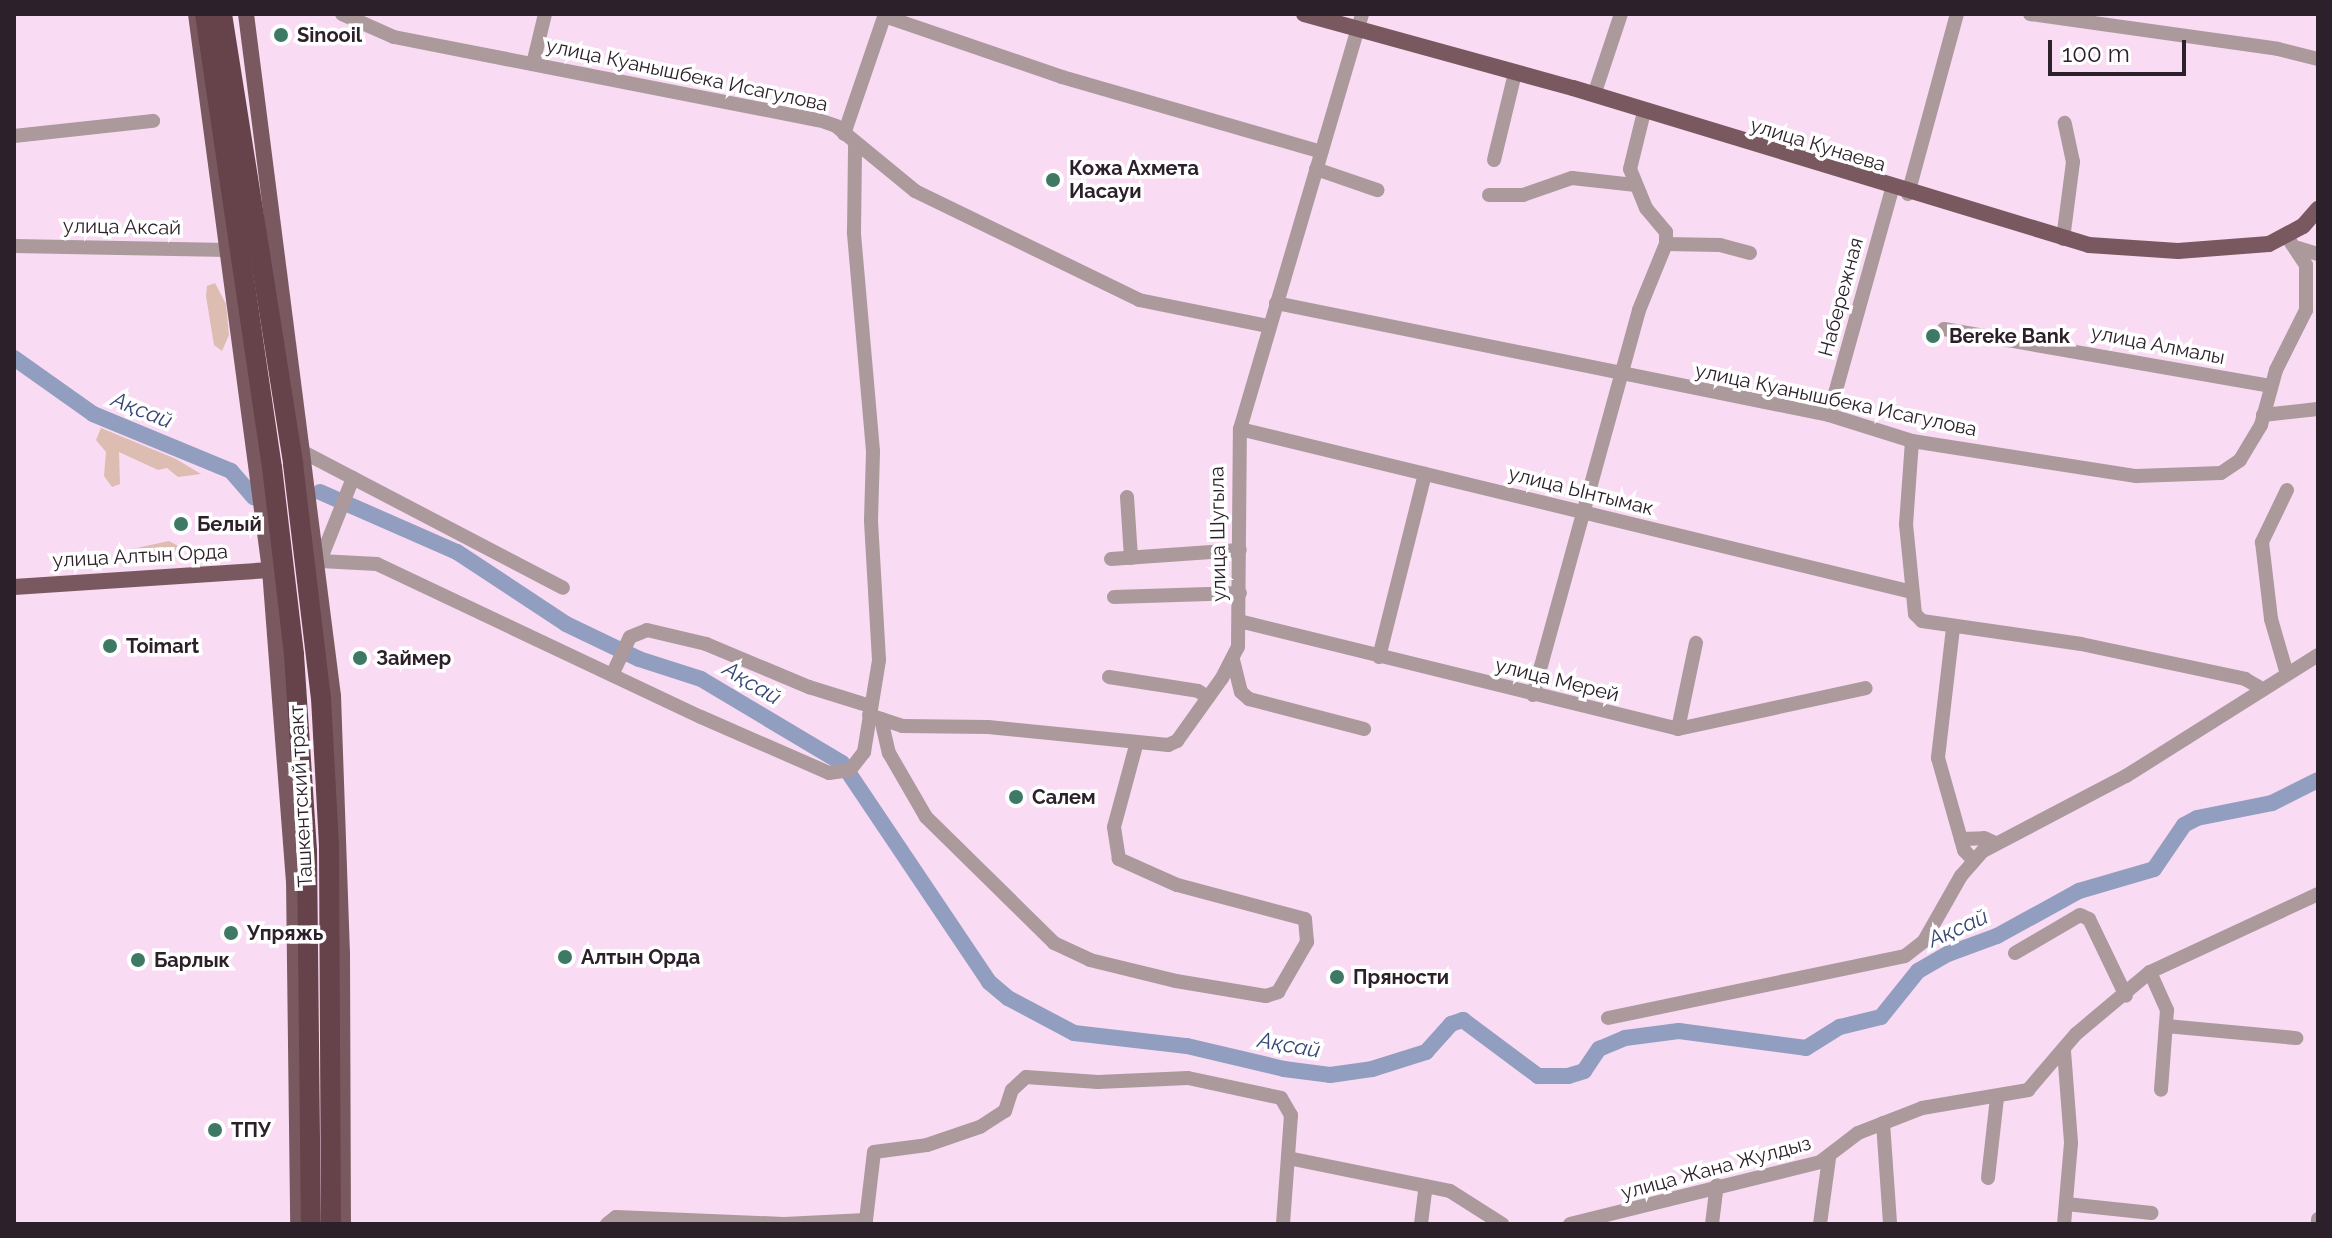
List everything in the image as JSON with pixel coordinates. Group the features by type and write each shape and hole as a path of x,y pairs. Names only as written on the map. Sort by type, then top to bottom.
{"highway":[{"path":"205,14 287,462"},
{"path":"222,14 287,462 294,655 307,852 311,1224"},
{"name":"Ташкентский тракт","path":"287,462 321,698 329,847 331,1224"}],"main road":[{"path":"196,14 228,250 287,462 313,511 320,561 340,829 343,1224"},
{"path":"246,14 287,462 265,519 294,880 298,1224"},
{"name":"улица Кунаева","path":"1304,14 1359,22 1900,192 2063,239 2178,251 2228,250 2292,242 2318,209"},
{"name":"улица Алтын Орда","path":"14,587 270,570"}],"street":[{"name":"улица Куанышбека Исагулова","path":"342,14 377,33 819,120 850,139 915,191 1139,300 1268,326"},
{"path":"533,64 545,14"},
{"path":"1594,95 1621,14"},
{"name":"Набережная","path":"1829,415 1957,14"},
{"path":"2030,14 2278,49 2318,59"},
{"path":"350,484 320,561 377,564 612,675 839,775 859,762 873,714 879,646 871,520 873,451 854,232 850,139 885,15 1062,77 1321,152"},
{"name":"улица Шугыла","path":"612,675 630,637 647,630 675,634 902,726 988,727 1168,745 1177,741 1233,660 1240,593 1240,429 1359,22"},
{"path":"1494,160 1515,73"},
{"path":"1533,695 1639,310 1655,281 1666,244 1666,232 1634,185 1630,169 1644,112"},
{"path":"14,136 153,121"},
{"path":"2063,239 2073,162 2065,123"},
{"path":"1316,169 1377,190"},
{"path":"1489,195 1523,195 1572,178 1634,185"},
{"path":"2292,242 2318,254"},
{"name":"улица Куанышбека Исагулова","path":"1276,303 1829,415 1912,441 2136,476 2221,473 2240,460 2263,415 2270,386 2306,310 2306,265 2292,242"},
{"path":"1666,244 1720,245 1750,253"},
{"name":"улица Аксай","path":"14,246 228,250"},
{"name":"улица Алмалы","path":"1944,329 2270,386"},
{"path":"2263,415 2318,409"},
{"name":"улица Ынтымак","path":"1240,429 1912,592"},
{"path":"1912,441 1906,524 1915,614 1922,621 1953,628 2081,644 2245,679 2262,689"},
{"path":"287,462 350,484 563,588"},
{"path":"1379,657 1425,474"},
{"path":"2287,490 2262,542 2271,619 2287,674"},
{"path":"1127,497 1131,558"},
{"path":"1111,559 1240,550"},
{"path":"1114,597 1240,593"},
{"name":"улица Мерей","path":"1239,621 1678,729 1866,688"},
{"path":"1953,628 1937,742 1961,839 1973,860"},
{"path":"1678,729 1696,643"},
{"path":"1608,1018 1905,956 1924,941 1973,860 1995,843 2126,776 2318,655"},
{"path":"1233,660 1241,692 1249,699 1364,729"},
{"path":"1109,677 1208,697"},
{"path":"873,714 889,753 926,817 1054,943 1090,960 1176,981 1266,996 1278,992 1307,942 1305,919 1177,885 1119,859 1114,827 1137,742"},
{"path":"1961,839 1984,838 1995,843"},
{"name":"улица Жана Жулдыз","path":"1570,1224 1622,1219 1717,1185 1829,1158 1858,1133 1937,1104 1997,1098 2028,1090 2064,1051 2150,972 2318,894"},
{"path":"2015,953 2080,915 2089,919 2126,996"},
{"path":"2150,972 2164,998 2166,1026 2161,1090"},
{"path":"2166,1026 2296,1038"},
{"path":"2064,1051 2071,1112 2064,1224"},
{"path":"607,1224 616,1217 784,1224 866,1220 874,1152 927,1145 980,1127 1005,1111 1012,1090 1026,1077 1098,1082 1188,1078 1266,1091 1288,1106 1283,1224"},
{"path":"1988,1178 1997,1098"},
{"path":"1883,1123 1890,1224"},
{"path":"1288,1158 1426,1186 1463,1197 1502,1224"},
{"path":"1820,1224 1829,1158"},
{"path":"1712,1224 1717,1185"},
{"path":"1421,1224 1426,1186"},
{"path":"2066,1204 2152,1213"}],"shaded area":[{"path":"215,283 226,304 229,335 222,351 214,345 206,296 207,286"},
{"path":"101,428 176,459 201,474 178,477 167,468 158,470 119,452 120,484 112,487 104,476 106,452 96,440"},
{"path":"169,541 180,547 166,562 134,561 130,566 113,560 132,549"}],"waterway":[{"name":"Ақсай","path":"14,358 93,414 231,471 254,497"},
{"name":"Ақсай","path":"320,492 457,552 566,624 639,659 701,679 842,763 989,982 1008,998 1074,1033 1187,1046 1284,1069 1330,1075 1372,1069 1426,1052 1451,1024 1463,1020 1538,1076 1568,1076 1584,1071 1599,1049 1625,1038 1679,1031 1806,1048 1840,1027 1881,1017 1918,971 1948,954 1997,936 2079,891 2154,869 2184,825 2197,818 2272,803 2318,780"}],"place":[{"name":"Sinooil","path":"281,35"},
{"name":"Кожа Ахмета Иасауи","path":"1053,180"},
{"name":"Bereke Bank","path":"1933,336"},
{"name":"Белый","path":"181,524"},
{"name":"Toimart","path":"110,646"},
{"name":"Займер","path":"360,658"},
{"name":"Салем","path":"1016,797"},
{"name":"Упряжь","path":"231,933"},
{"name":"Алтын Орда","path":"565,957"},
{"name":"Барлык","path":"138,960"},
{"name":"Пряности","path":"1337,977"},
{"name":"ТПУ","path":"215,1130"}]}
